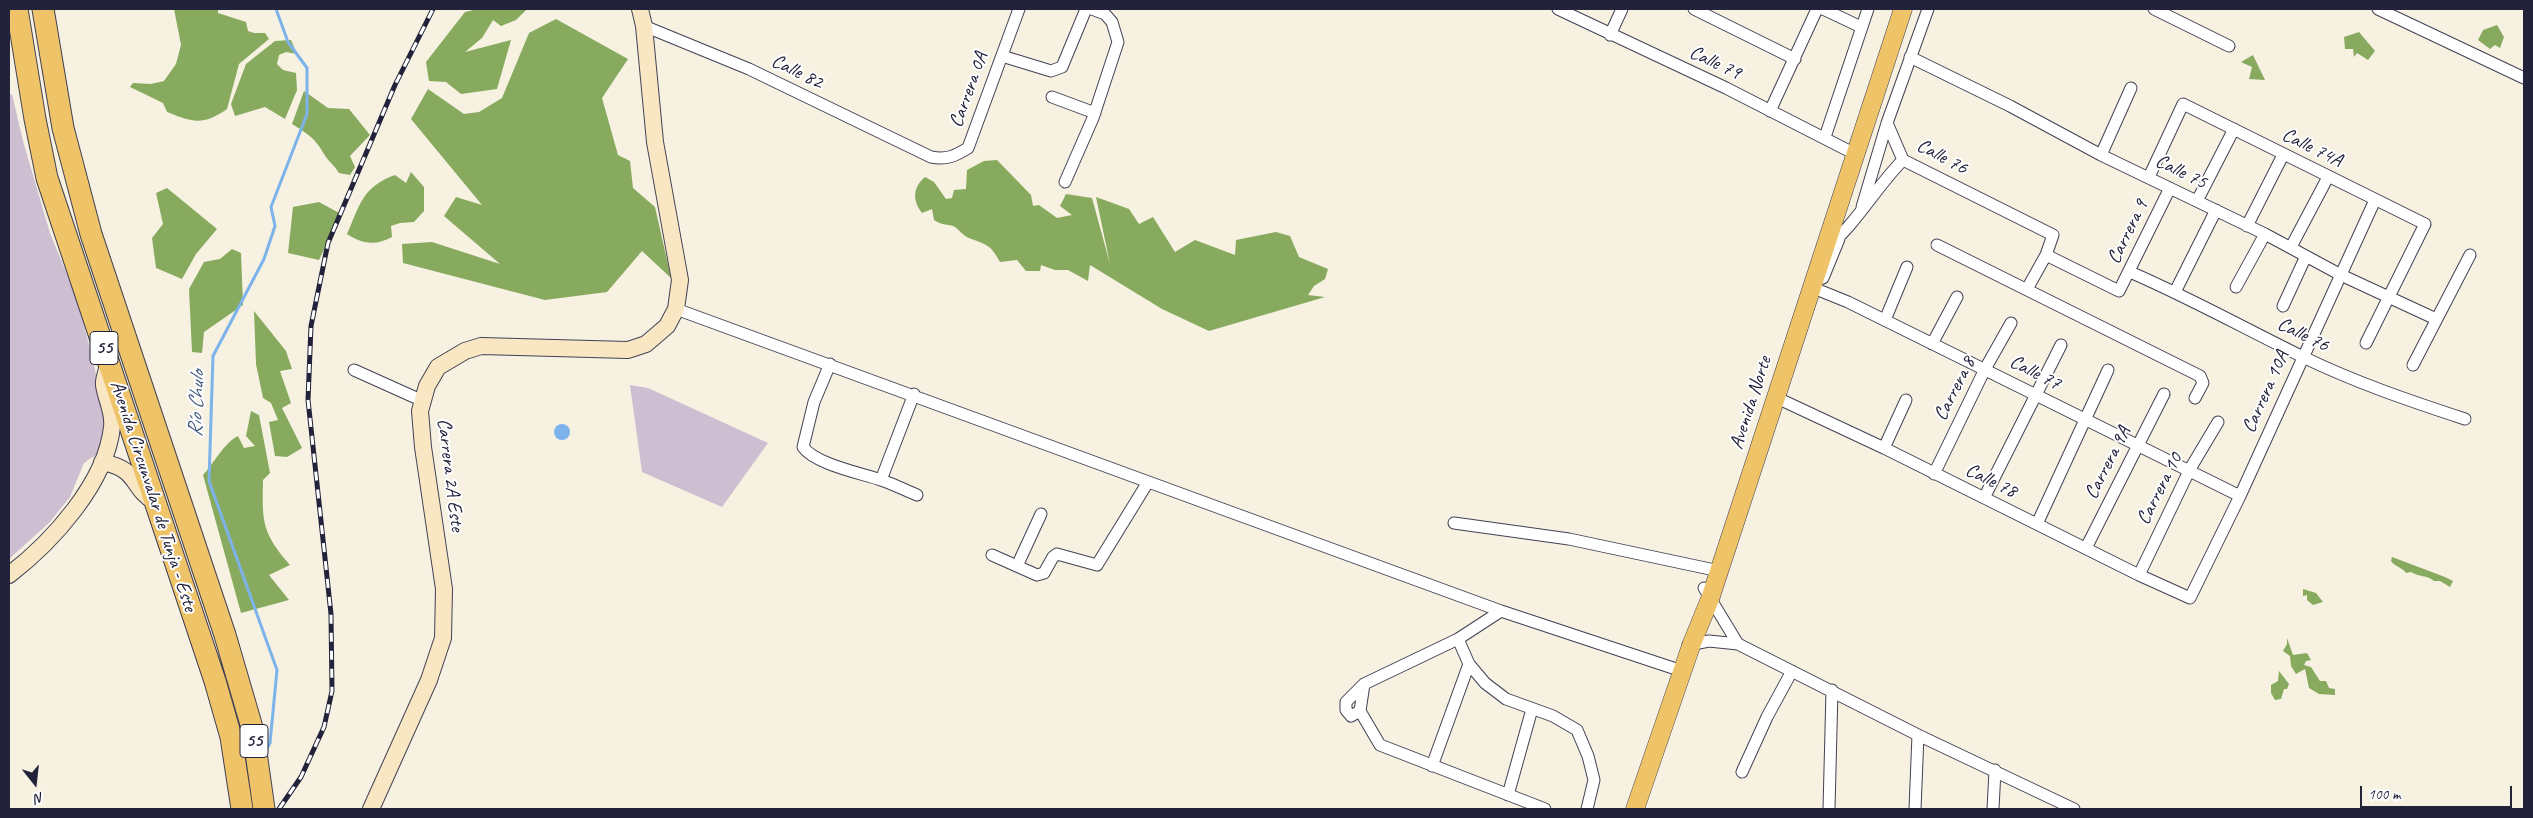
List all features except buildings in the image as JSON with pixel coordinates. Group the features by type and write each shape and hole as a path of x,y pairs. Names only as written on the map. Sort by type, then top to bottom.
{"highway":[{"name":"Avenida Circunvalar de Tunja - Este","path":"17,9 33,110 47,178 215,681 231,737 242,809"},
{"name":"Avenida Circunvalar de Tunja - Este","path":"43,9 63,128 91,234 237,674 252,731 264,809"}],"main road":[{"name":"Avenida Norte","path":"1635,809 1688,645 1815,289 1823,250 1894,9"},
{"name":"Avenida Norte","path":"1707,593 1710,569 1851,152 1903,9"},
{"name":"Avenida Norte","path":"1628,809 1676,669 1688,645"}],"street":[{"name":"Carrera 0A","path":"931,157 943,159 954,156 968,148 1019,9"},
{"path":"1002,56 1051,71 1057,70 1062,67 1086,9"},
{"path":"1065,182 1095,113 1118,42 1112,22 1105,14 1092,9"},
{"name":"Calle 79","path":"1558,9 1851,152"},
{"path":"1610,35 1622,9"},
{"path":"1694,9 1794,59"},
{"path":"1770,111 1817,9"},
{"path":"1823,9 1861,27"},
{"path":"1825,138 1868,9"},
{"path":"1862,207 1887,123 1928,9"},
{"path":"2154,9 2229,46"},
{"path":"2378,9 2524,78"},
{"path":"641,17 654,142 680,280 676,309 914,394 1501,611 1676,669"},
{"name":"Calle 82","path":"641,17 931,157"},
{"name":"Calle 75","path":"1910,57 2010,106 2101,155 2436,319"},
{"path":"2101,155 2131,88"},
{"path":"1052,97 1095,113"},
{"name":"Calle 74A","path":"2149,177 2183,104 2425,224 2389,297"},
{"name":"Calle 76","path":"1887,123 1902,160 2053,235 2046,255"},
{"path":"2198,201 2234,129"},
{"path":"2247,226 2283,155"},
{"path":"1815,289 1840,238 1862,207 1902,160"},
{"path":"2291,248 2328,177"},
{"name":"Carrera 9","path":"2046,255 2119,291 2170,188"},
{"name":"Carrera 10A","path":"2190,598 2240,496 2375,200"},
{"path":"2175,292 2216,210"},
{"path":"2236,288 2265,234"},
{"path":"1823,250 1840,238"},
{"path":"1937,245 2200,376 2203,383 2195,398"},
{"path":"2027,289 2046,255"},
{"path":"2413,365 2470,255"},
{"path":"2283,306 2306,256"},
{"path":"1885,320 1907,267"},
{"name":"Calle 76","path":"2130,272 2175,292 2302,357 2414,403 2465,419"},
{"name":"Calle 77","path":"1815,289 1885,320 2137,446 2190,469 2240,496"},
{"path":"1932,344 1957,297"},
{"path":"2366,343 2389,297"},
{"name":"Carrera 2A Este","path":"371,809 429,680 443,638 444,589 423,447 420,411 427,386 438,367 464,350 482,346 628,350 638,348 667,326 676,309"},
{"name":"Carrera 8","path":"1934,474 1985,369 2011,323"},
{"path":"1984,498 2061,345"},
{"path":"9,575 28,560 69,517 102,462 110,441 112,425 112,409 104,384 109,363"},
{"path":"830,364 814,402 803,446 810,455 917,495"},
{"path":"354,370 423,401"},
{"path":"2037,524 2108,370"},
{"path":"881,480 914,394"},
{"name":"Carrera 9A","path":"2086,548 2164,394"},
{"name":"Calle 78","path":"1775,397 1884,448 2139,575 2190,598"},
{"path":"1884,448 1906,400"},
{"name":"Carrera 10","path":"2139,575 2190,469 2218,422"},
{"path":"102,462 116,465 126,471 134,478 144,496 156,503"},
{"path":"992,555 1040,575 1044,573 1053,557 1060,554 1094,565 1098,564 1148,482"},
{"path":"1017,566 1041,514"},
{"path":"1454,523 1569,539 1710,569"},
{"path":"1707,593 1738,644"},
{"path":"1360,711 1351,716 1346,710 1346,702 1364,684 1458,638 1501,611"},
{"path":"1458,638 1468,664 1485,683 1506,699 1553,716 1578,730 1588,756 1594,780 1587,809"},
{"path":"1688,645 1709,641 1738,644 1918,735 2074,809"},
{"path":"1432,766 1468,664"},
{"path":"1742,772 1767,717 1792,671"},
{"path":"1364,684 1360,711 1380,745 1545,809"},
{"path":"1829,809 1832,690"},
{"path":"1508,795 1532,709"},
{"path":"1915,809 1918,735"},
{"path":"1993,809 1995,770"}],"shaded area":[{"path":"12,94 23,141 50,233 77,299 94,364 104,421 103,441 97,454 84,463 70,497 49,523 9,559 9,95"},
{"path":"630,385 648,388 768,443 722,507 642,472"}],"green space":[{"path":"174,9 218,9 218,13 246,22 248,31 265,33 269,39 239,64 227,109 211,118 197,121 167,112 163,103 130,87 133,83 151,84 164,81 176,64 181,45"},
{"path":"478,9 527,9 516,20 501,26 493,20 482,38 465,52 511,40 497,89 461,94 446,82 429,81 426,62 465,12"},
{"path":"556,19 628,59 602,98 618,155 630,161 633,188 655,207 671,278 642,251 607,292 545,300 403,263 402,244 432,242 500,264 444,216 456,197 482,205 411,119 428,89 464,114 479,112 502,98 529,33"},
{"path":"2497,25 2504,37 2500,48 2495,45 2490,49 2478,40 2483,30"},
{"path":"2359,32 2375,51 2368,60 2357,53 2354,57 2353,49 2345,49 2344,37"},
{"path":"291,40 297,54 286,52 279,55 277,64 283,70 296,73 297,90 285,119 265,107 235,116 231,104 246,64 275,41"},
{"path":"2253,55 2265,80 2249,79 2252,67 2241,62"},
{"path":"304,91 328,108 349,109 370,135 350,156 355,167 350,175 339,173 314,140 292,124"},
{"path":"997,160 1031,195 1033,206 1039,205 1057,218 1072,215 1060,206 1066,194 1092,198 1110,264 1096,197 1129,209 1139,224 1153,217 1175,252 1195,240 1235,255 1236,240 1276,232 1290,236 1299,257 1328,269 1325,279 1314,286 1308,295 1325,297 1209,331 1162,309 1090,265 1088,281 1068,270 1055,270 1041,265 1040,271 1026,271 1017,260 1000,262 988,246 967,237 953,226 941,224 934,220 932,209 922,213 915,199 916,189 925,177 934,182 946,199 952,198 954,190 966,189 967,170 984,161"},
{"path":"411,172 424,187 424,211 414,222 391,226 392,237 375,243 364,242 347,234 359,206 375,185 395,175 406,183"},
{"path":"167,188 217,229 196,254 182,279 156,268 152,238 163,224 156,193"},
{"path":"319,202 341,214 319,260 288,253 293,207"},
{"path":"232,249 241,253 243,305 204,332 202,353 192,352 189,289 204,262 220,259"},
{"path":"254,311 286,351 292,369 280,371 291,403 282,408 302,448 287,457 275,456 269,422 278,420 271,403 263,398 256,364"},
{"path":"251,411 259,415 270,473 263,480 263,506 266,526 274,544 290,565 269,575 289,600 241,613 203,475 224,448 238,436 244,448 255,446 246,436"},
{"path":"2392,557 2453,581 2450,587 2440,581 2434,581 2411,572 2406,573 2391,561"},
{"path":"2303,589 2316,593 2323,602 2313,605 2307,600 2307,595 2303,596"},
{"path":"2287,638 2293,655 2307,653 2311,660 2306,661 2304,665 2311,667 2320,681 2326,681 2329,688 2335,689 2335,695 2319,694 2309,688 2305,669 2296,674 2291,666 2290,656 2283,651 2287,644"},
{"path":"2279,671 2289,684 2287,689 2284,689 2281,699 2275,700 2271,693 2271,685 2278,681"}],"water":[{"path":"562,424 568,426 570,432 568,438 562,440 556,438 554,432 556,426"}],"waterway":[{"name":"Río Chulo","path":"265,752 270,743 277,670 209,481 213,356 264,259 275,226 271,207 307,114 307,68 288,42 276,9"}],"railway":[{"path":"279,809 301,777 324,727 332,691 331,614 308,400 311,326 328,243 395,85 433,9"}]}
